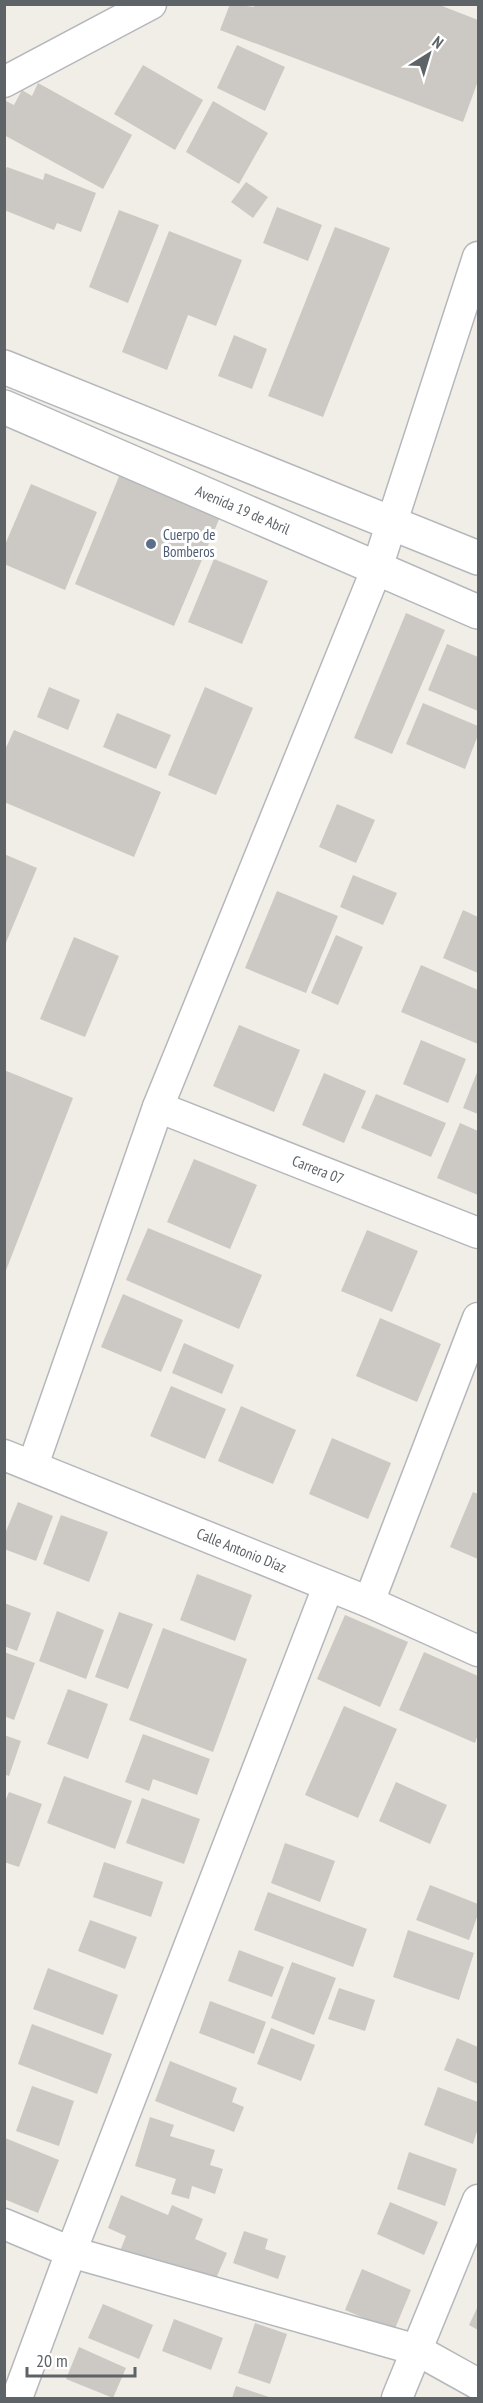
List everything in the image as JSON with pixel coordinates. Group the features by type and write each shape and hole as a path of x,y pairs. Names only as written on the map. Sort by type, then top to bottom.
{"street":[{"path":"4,82 151,4"},
{"path":"33,1465 158,1107 378,568 478,257"},
{"path":"4,367 478,558"},
{"name":"Avenida 19 de Abril","path":"4,407 478,612"},
{"name":"Carrera 07","path":"158,1107 478,1233"},
{"path":"369,1602 478,1318"},
{"name":"Calle Antonio Díaz","path":"4,1455 369,1602 478,1651"},
{"path":"17,2398 71,2252 328,1587"},
{"path":"397,2398 478,2200"},
{"path":"4,2224 71,2252 417,2350 478,2384"}],"building":[{"path":"230,4 254,7 255,4 437,4 478,20 478,81 463,122 220,30"},
{"path":"237,45 285,67 265,111 217,88"},
{"path":"143,65 203,100 175,150 114,114"},
{"path":"38,83 132,135 103,189 4,135 4,100 14,105 22,90 32,96"},
{"path":"213,101 268,133 239,184 186,152"},
{"path":"7,167 43,180 45,173 96,193 81,232 57,223 54,230 4,210 4,173"},
{"path":"246,182 268,197 253,218 231,202"},
{"path":"277,207 322,225 308,261 263,243"},
{"path":"119,210 159,225 128,303 89,287"},
{"path":"335,227 390,248 323,417 268,396"},
{"path":"169,231 242,260 216,326 188,315 167,370 122,352"},
{"path":"234,335 267,349 252,389 218,376"},
{"path":"120,474 220,517 174,626 75,584"},
{"path":"31,484 97,512 65,590 4,564 4,547"},
{"path":"214,559 268,581 242,644 188,622"},
{"path":"406,613 445,630 392,754 354,738"},
{"path":"447,644 478,657 478,711 428,690"},
{"path":"49,687 80,700 68,730 37,717"},
{"path":"205,687 253,708 216,795 168,775"},
{"path":"423,703 478,726 478,735 465,769 406,744"},
{"path":"117,713 171,735 156,769 103,747"},
{"path":"14,730 161,792 134,857 4,802 4,752"},
{"path":"337,804 375,820 356,863 319,847"},
{"path":"4,854 37,868 5,945 4,945"},
{"path":"353,875 397,893 383,925 340,907"},
{"path":"277,891 338,916 306,993 245,968"},
{"path":"463,910 478,917 478,973 443,958"},
{"path":"336,935 363,947 338,1005 311,993"},
{"path":"74,937 119,956 85,1037 40,1019"},
{"path":"421,965 478,990 478,1044 401,1012"},
{"path":"239,1025 300,1050 274,1112 213,1086"},
{"path":"421,1040 466,1059 448,1103 403,1084"},
{"path":"4,1070 73,1098 5,1273 4,1273"},
{"path":"478,1070 478,1114 463,1108"},
{"path":"324,1073 366,1091 344,1143 302,1125"},
{"path":"376,1094 446,1123 431,1157 361,1128"},
{"path":"460,1123 478,1131 478,1195 437,1178"},
{"path":"194,1159 257,1185 230,1249 167,1222"},
{"path":"148,1228 262,1275 239,1329 126,1280"},
{"path":"367,1230 418,1251 392,1312 341,1291"},
{"path":"123,1294 183,1320 161,1372 101,1347"},
{"path":"380,1318 441,1344 417,1402 356,1376"},
{"path":"184,1343 234,1365 222,1394 172,1373"},
{"path":"171,1386 226,1409 205,1459 150,1436"},
{"path":"241,1406 296,1430 273,1484 218,1461"},
{"path":"332,1438 391,1463 368,1519 309,1494"},
{"path":"473,1492 478,1494 478,1559 450,1547"},
{"path":"18,1502 53,1516 36,1561 4,1549 4,1536"},
{"path":"61,1515 108,1532 89,1582 43,1564"},
{"path":"197,1574 252,1595 235,1641 180,1620"},
{"path":"4,1603 31,1613 17,1651 4,1646"},
{"path":"57,1611 104,1630 86,1679 39,1661"},
{"path":"119,1612 153,1624 128,1689 95,1677"},
{"path":"345,1615 408,1642 380,1707 317,1679"},
{"path":"163,1628 247,1659 213,1752 129,1720"},
{"path":"4,1652 35,1663 14,1720 4,1716"},
{"path":"424,1652 478,1676 478,1734 475,1743 399,1710"},
{"path":"68,1689 108,1704 88,1759 47,1744"},
{"path":"344,1706 397,1729 358,1818 305,1795"},
{"path":"143,1734 210,1759 197,1795 153,1779 149,1791 125,1782"},
{"path":"4,1735 21,1741 9,1776 4,1774"},
{"path":"64,1776 132,1801 115,1849 47,1823"},
{"path":"396,1782 447,1805 430,1844 379,1821"},
{"path":"9,1792 42,1804 19,1867 4,1862 4,1804"},
{"path":"142,1798 200,1819 184,1864 126,1843"},
{"path":"285,1843 335,1861 320,1902 271,1883"},
{"path":"104,1862 163,1882 151,1917 93,1897"},
{"path":"430,1885 478,1904 478,1914 469,1940 416,1920"},
{"path":"268,1892 367,1929 353,1967 254,1930"},
{"path":"90,1920 137,1937 125,1969 78,1951"},
{"path":"408,1930 474,1953 459,2000 393,1977"},
{"path":"239,1950 284,1967 272,1997 228,1981"},
{"path":"292,1962 336,1978 314,2035 271,2018"},
{"path":"48,1968 118,1995 103,2035 33,2009"},
{"path":"339,1988 375,2000 365,2031 328,2019"},
{"path":"210,2001 266,2022 254,2054 199,2033"},
{"path":"32,2024 112,2054 97,2094 18,2064"},
{"path":"271,2028 315,2045 301,2081 257,2064"},
{"path":"457,2038 478,2047 478,2084 444,2070"},
{"path":"170,2061 237,2088 232,2102 244,2107 234,2132 155,2101"},
{"path":"32,2086 74,2101 59,2146 16,2131"},
{"path":"438,2087 478,2102 478,2128 473,2144 424,2125"},
{"path":"150,2117 174,2125 170,2136 215,2150 210,2165 223,2169 215,2194 192,2186 189,2199 171,2194 176,2179 135,2166"},
{"path":"5,2138 59,2160 38,2213 4,2199"},
{"path":"409,2152 457,2169 445,2206 397,2189"},
{"path":"121,2195 168,2215 172,2205 203,2219 195,2239 227,2253 211,2290 120,2251 126,2236 108,2228"},
{"path":"390,2202 438,2222 424,2255 377,2234"},
{"path":"244,2231 268,2239 265,2249 286,2256 278,2279 233,2263"},
{"path":"362,2269 411,2290 394,2331 345,2310"},
{"path":"103,2304 153,2325 139,2359 88,2338"},
{"path":"478,2306 478,2330 469,2325"},
{"path":"174,2319 223,2338 211,2370 162,2351"},
{"path":"255,2323 287,2334 270,2384 238,2373"},
{"path":"79,2347 126,2368 113,2398 66,2379"},
{"path":"236,2386 272,2398 232,2398"}],"place":[{"name":"Cuerpo de Bomberos","path":"151,544"}]}
